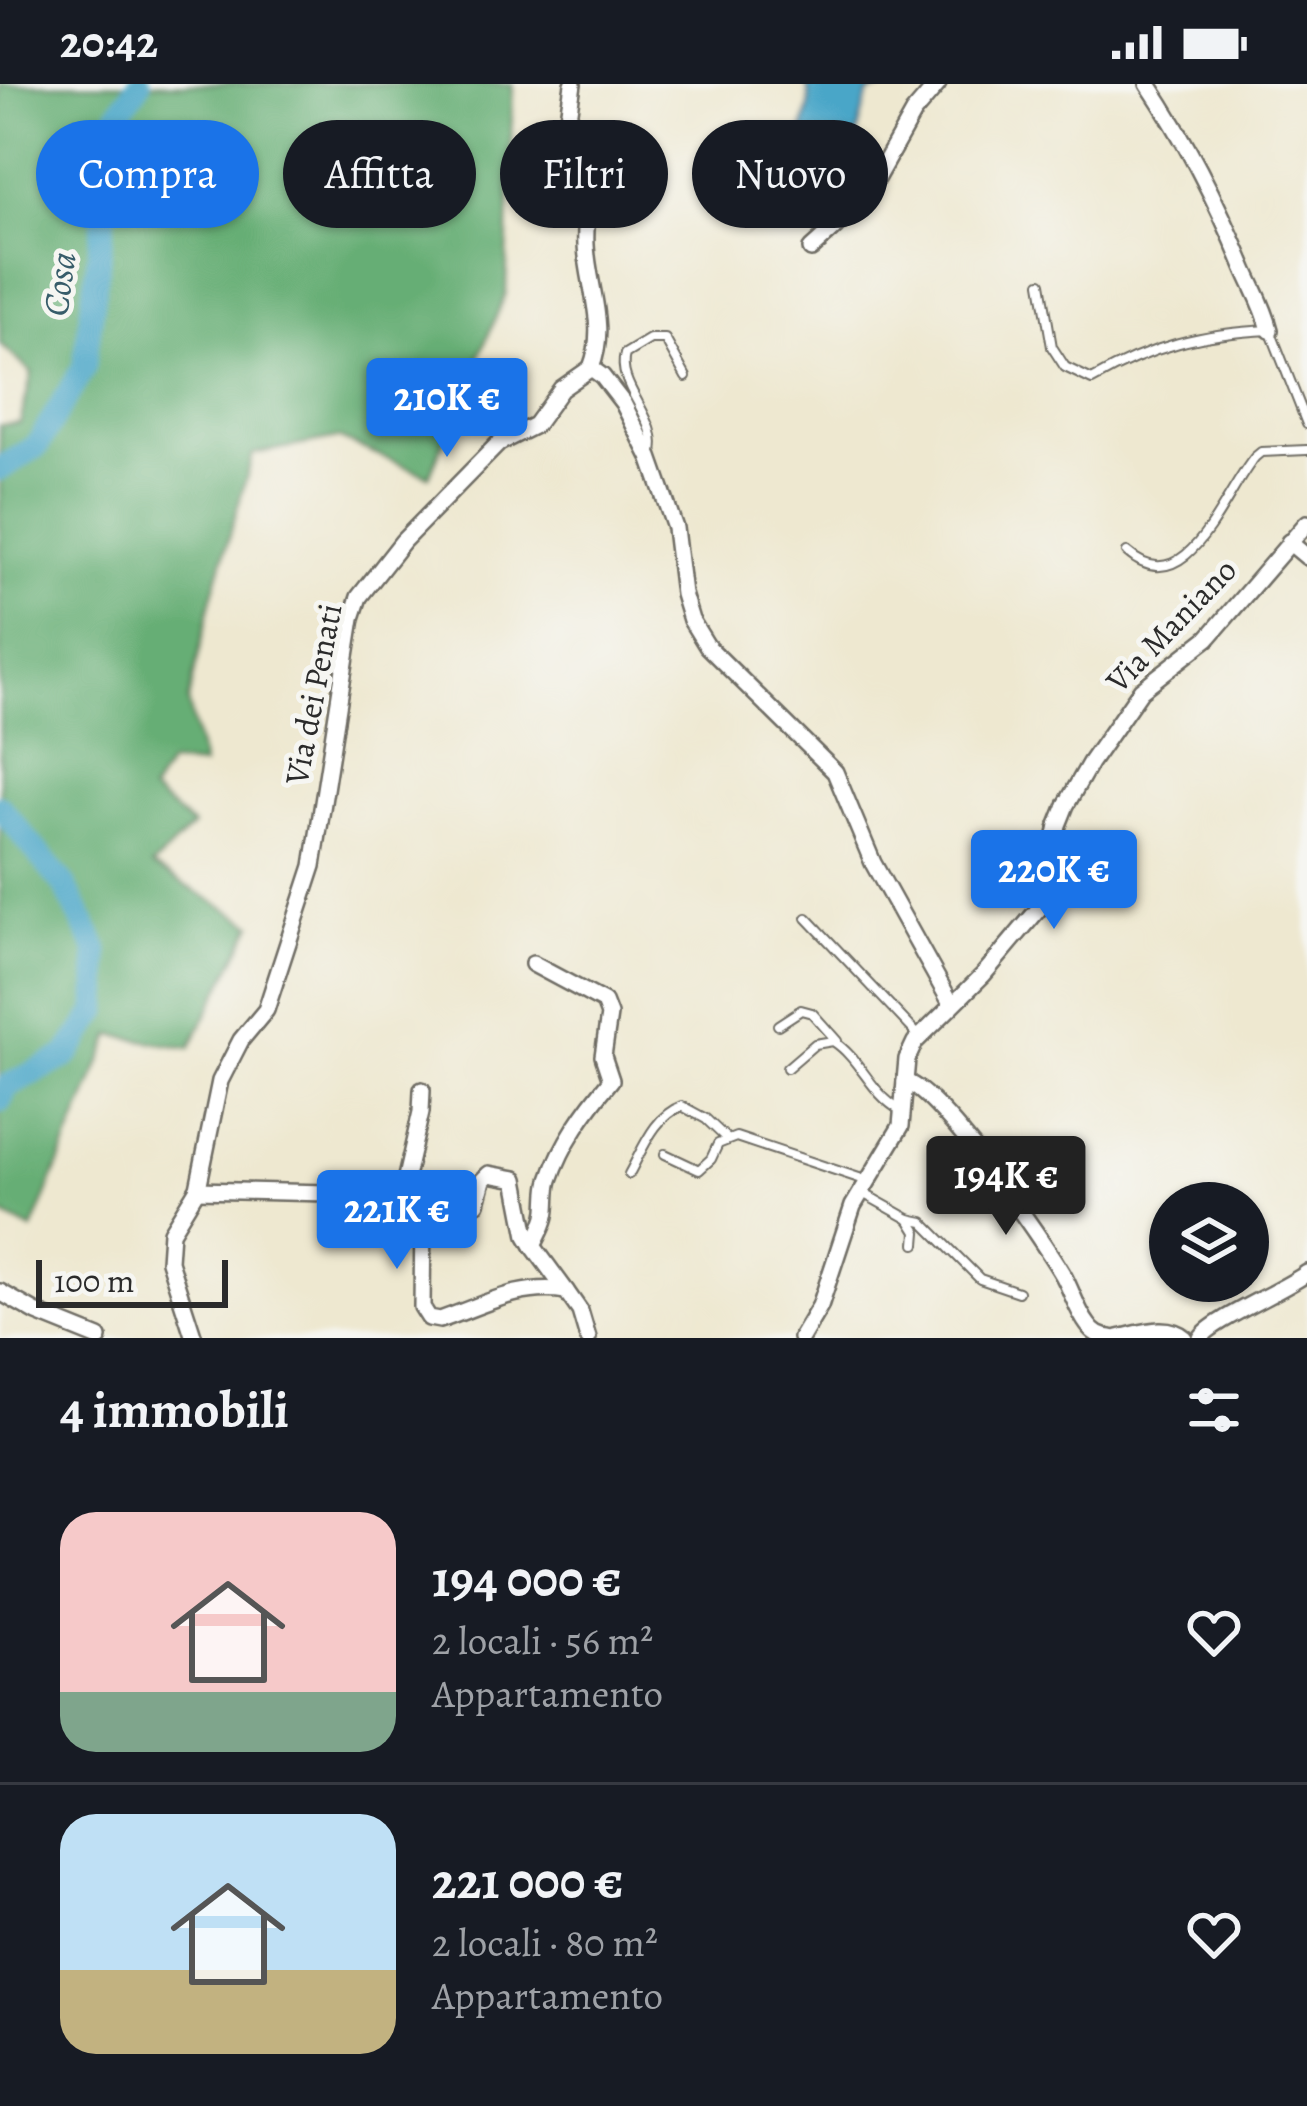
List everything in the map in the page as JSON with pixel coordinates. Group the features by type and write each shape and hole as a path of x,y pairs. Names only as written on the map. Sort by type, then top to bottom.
{"street":[{"path":"573,84 568,117 582,133 590,155 586,251 599,317 597,354 590,368 623,403 650,457 675,528 691,620 707,646 835,772 873,863 952,1005"},
{"path":"811,249 863,202 913,113 938,84"},
{"path":"1148,84 1198,166 1263,299 1270,329"},
{"name":"Via dei Penati","path":"194,1338 170,1261 171,1232 197,1190 220,1081 242,1040 266,1010 314,866 359,597 404,542 499,443 535,425 561,389 590,368"},
{"name":"Via Maniano","path":"801,1338 820,1306 864,1186 901,1126 907,1059 920,1037 1042,905 1058,825 1090,763 1141,690 1208,638 1307,523"},
{"path":"1289,542 1307,556"},
{"path":"533,964 604,1002 609,1015 603,1056 611,1080 583,1114 559,1160 548,1185 547,1216 533,1246"},
{"path":"905,1082 918,1085 988,1164 1062,1274 1088,1326 1101,1337 1161,1329 1178,1331 1185,1338"},
{"path":"408,1200 422,1090"},
{"path":"197,1190 328,1192 477,1203 489,1174 516,1179 527,1236 580,1311 588,1338"},
{"path":"408,1200 423,1213 422,1307 429,1318 440,1320 523,1290 566,1291"},
{"path":"1201,1338 1219,1320 1273,1297 1307,1274"},
{"path":"0,1292 99,1338"}],"lane":[{"path":"1041,283 1052,347 1065,367 1092,380 1140,352 1221,332 1270,329 1307,424"},
{"path":"650,457 654,445 646,416 622,367 625,354 650,339 665,339 686,376"},
{"path":"1127,552 1143,566 1155,569 1177,563 1210,526 1255,457 1261,452 1307,450"},
{"path":"807,918 920,1037"},
{"path":"778,1025 801,1010 812,1013 880,1096 904,1112"},
{"path":"787,1068 824,1040 843,1047"},
{"path":"629,1174 663,1115 682,1106 706,1119 726,1138 775,1148 864,1186 909,1219 917,1232 916,1244"},
{"path":"665,1154 699,1170 726,1138"},
{"path":"909,1219 934,1230 980,1279 1018,1292"}],"green space":[{"path":"0,84 513,84 512,120 500,120 500,228 508,228 506,293 429,476 338,438 253,454 188,701 203,766 169,763 151,792 193,826 152,866 253,924 190,1048 112,1035 32,1230 0,1213 0,425 20,423 32,373 0,344"}],"water":[{"path":"806,84 901,84 869,93 861,120 806,120"}],"waterway":[{"name":"Cosa","path":"0,469 37,446 84,367 118,114 139,84"},
{"name":"Cosa","path":"0,807 65,886 97,950 98,1010 67,1056 7,1086 0,1101"}]}
